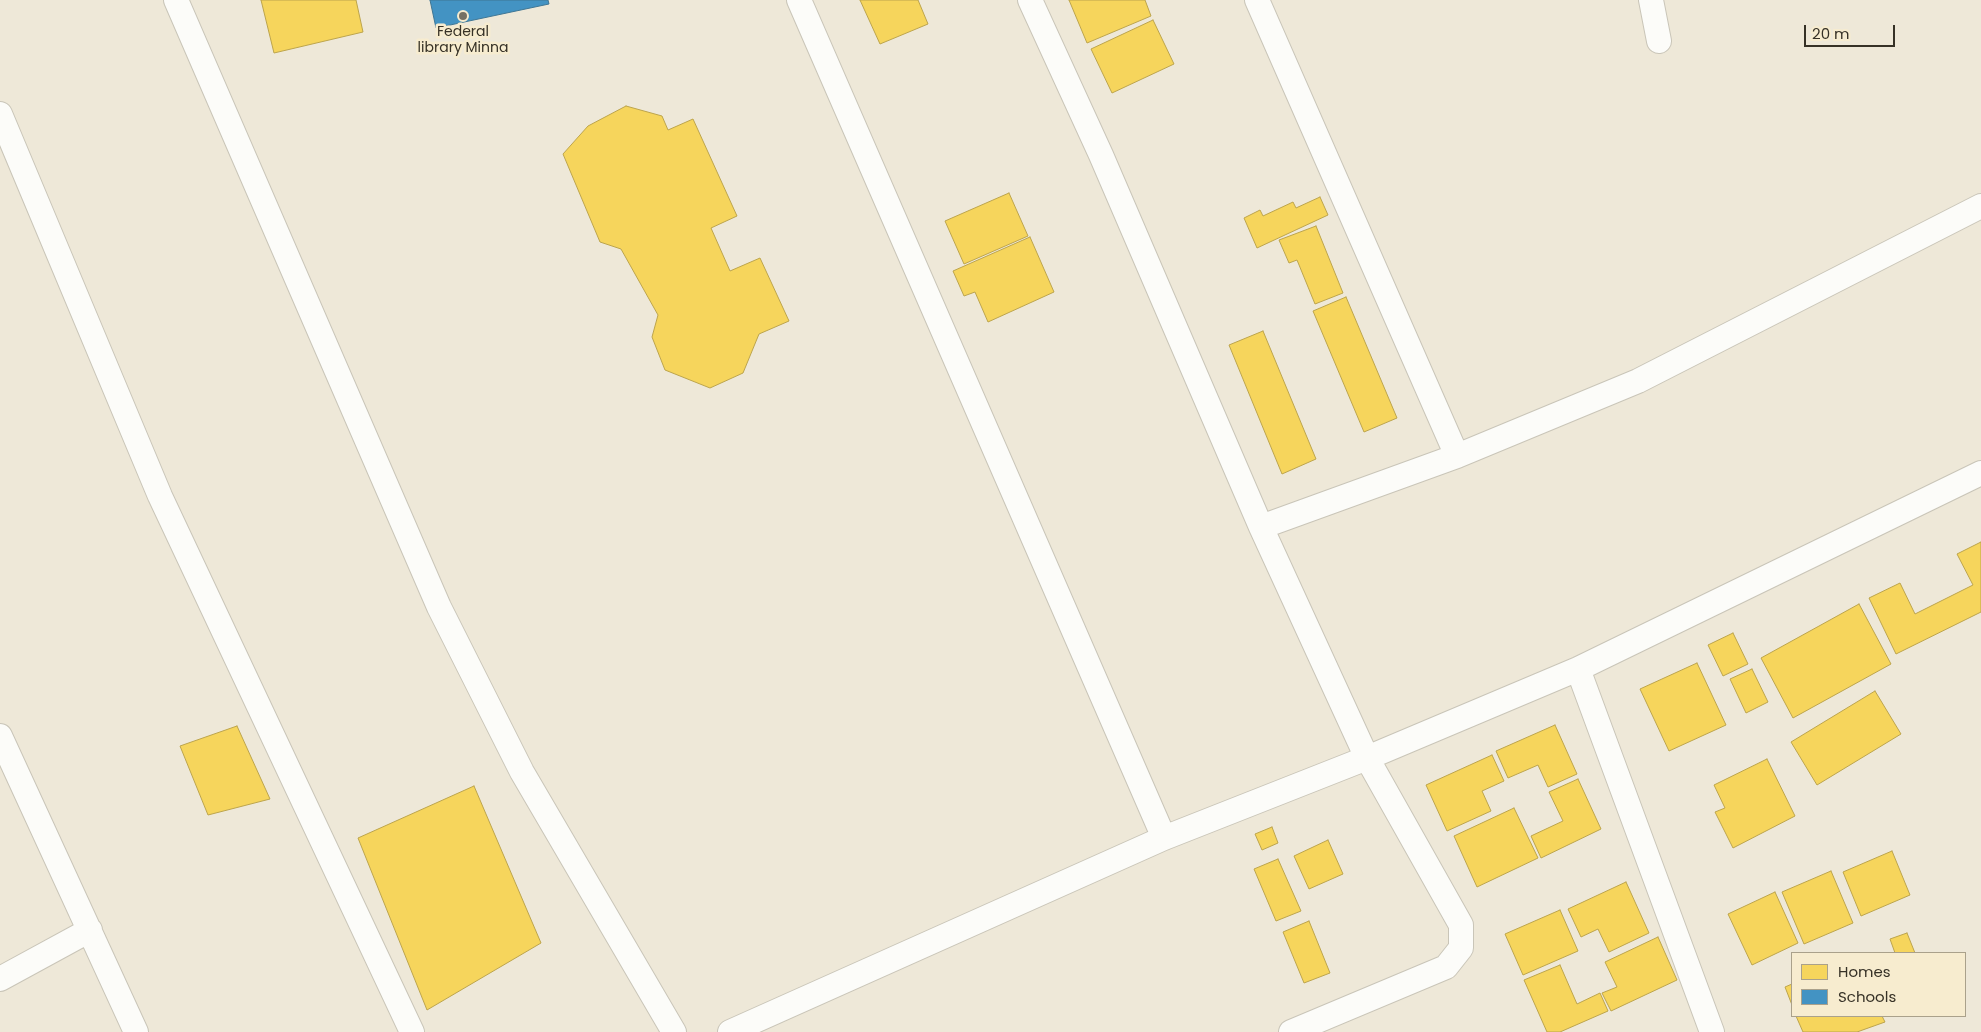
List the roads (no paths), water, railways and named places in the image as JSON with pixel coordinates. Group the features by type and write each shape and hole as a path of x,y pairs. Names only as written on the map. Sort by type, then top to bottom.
{"street":[{"path":"176,0 439,607 522,772 674,1032"},
{"path":"799,0 1164,838"},
{"path":"1030,0 1101,155 1261,527 1367,758 1461,924 1461,948 1446,967 1291,1032"},
{"path":"1257,0 1457,456"},
{"path":"1651,0 1659,41"},
{"path":"0,114 160,496 412,1032"},
{"path":"1261,527 1457,456 1638,381 1981,206"},
{"path":"730,1032 1164,838 1367,758 1578,669 1981,473"},
{"path":"1578,669 1712,1032"},
{"path":"2,746 90,930 136,1032"},
{"path":"0,980 90,930"}],"place":[{"name":"Federal library Minna","path":"463,16"}]}
